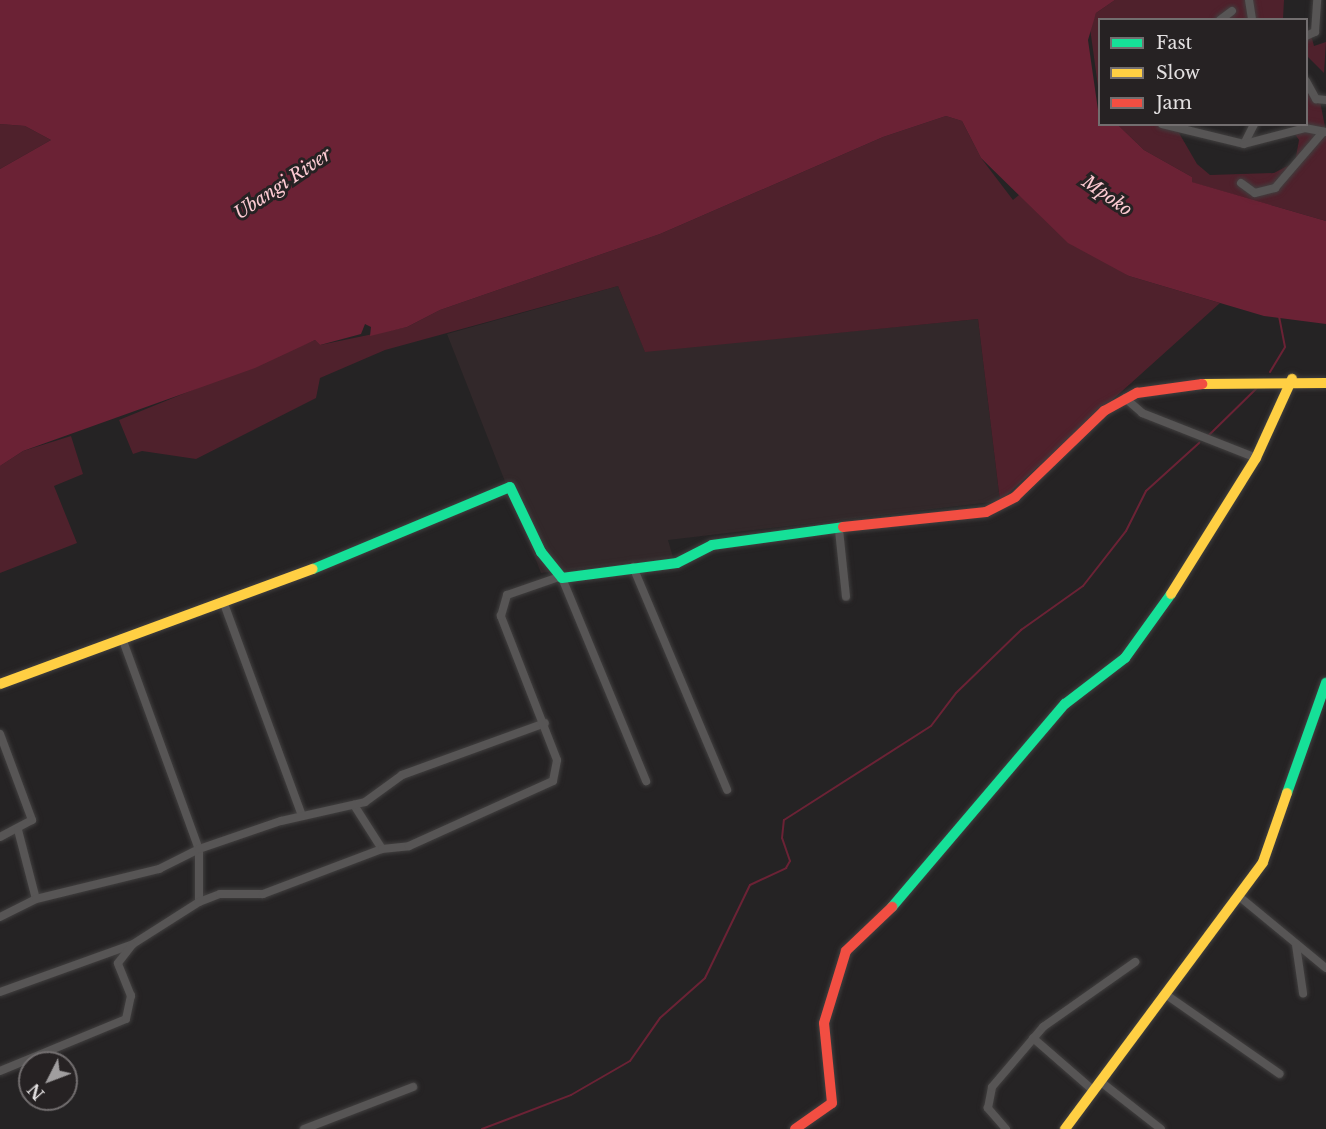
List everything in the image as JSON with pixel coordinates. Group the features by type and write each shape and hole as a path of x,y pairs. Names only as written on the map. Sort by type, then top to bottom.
{"street":[{"path":"1249,0 1252,18"},
{"path":"1308,35 1315,32 1317,0"},
{"path":"1223,18 1232,11"},
{"path":"1316,21 1326,15"},
{"path":"1308,85 1316,99 1326,100"},
{"path":"1169,126 1244,144 1305,128 1325,132"},
{"path":"1244,144 1253,126"},
{"path":"1241,183 1256,193 1275,188 1325,132"},
{"path":"0,993 133,944 200,902 292,885 382,849 409,846 553,781 559,771 545,723 501,616 502,603 507,595 561,578 677,563 712,545 997,508 1125,398 1225,381 1292,379 1326,383"},
{"path":"795,1129 832,1103 825,1023 846,951 894,905 1065,704 1125,658 1183,579 1256,458 1292,379"},
{"path":"1125,398 1142,413 1256,458"},
{"path":"0,684 344,558 510,487 561,578 646,781"},
{"path":"839,530 846,597"},
{"path":"633,567 727,789"},
{"path":"223,601 302,816"},
{"path":"122,638 199,849 200,902"},
{"path":"1065,1129 1241,898 1263,862 1324,699 1326,683"},
{"path":"0,918 36,899 159,869 199,849 302,816 354,805 385,792 402,775 545,723"},
{"path":"0,734 32,820 18,830 0,837"},
{"path":"354,805 382,849"},
{"path":"18,830 36,899"},
{"path":"1241,898 1326,969"},
{"path":"0,1071 126,1019 131,996 118,963 133,944"},
{"path":"1296,944 1303,993"},
{"path":"1006,1129 994,1118 987,1096 1033,1038 1079,998 1135,962"},
{"path":"1168,996 1280,1074"},
{"path":"1033,1038 1094,1091"},
{"path":"1101,1082 1161,1129"},
{"path":"304,1129 412,1087"}],"shaded area":[{"path":"1115,0 1284,0 1283,18 1098,18 1098,87 1090,28 1096,13"},
{"path":"1311,35 1314,46 1326,42 1324,73 1308,57 1308,36"},
{"path":"1308,86 1320,101 1326,132 1326,221 1191,182 1192,177 1144,150 1119,126 1188,126 1179,133 1197,164 1210,175 1274,173 1295,162 1299,140 1293,131 1302,126 1308,126"},
{"path":"946,116 962,121 981,158 1013,200 1019,195 1129,276 1220,303 1000,501 978,319 645,352 618,286 385,350 320,378 316,398 196,459 142,451 133,454 119,420 315,340 320,345 407,327 440,310 660,234 883,137"},
{"path":"0,124 25,126 51,140 0,169"},
{"path":"618,286 645,351 978,319 1000,501 668,540 673,557 541,573 447,334"},
{"path":"71,436 83,474 54,486 77,543 0,573 0,466 23,451"}],"water":[{"path":"0,0 1115,0 1096,13 1088,40 1098,110 1098,126 1119,126 1144,150 1192,177 1192,182 1326,221 1326,324 1264,316 1129,276 1068,243 981,158 962,121 946,116 883,137 660,234 440,310 407,327 370,336 371,327 365,324 361,334 320,345 315,340 255,368 23,451 0,466 0,169 51,140 25,126 0,124"}],"waterway":[{"path":"1270,372 1285,347 1279,317"},
{"path":"1208,436 1259,386"},
{"path":"482,1129 571,1095 630,1061 660,1018 705,978 750,885 786,868 790,861 782,838 784,820 931,726 956,693 1021,630 1083,586 1126,531 1146,491 1199,443"}],"traffic: fast":[{"path":"313,569 510,487 541,552 562,578 677,563 712,545 843,527"},
{"path":"892,907 1065,704 1125,658 1171,594"},
{"path":"1287,793 1326,683"}],"traffic: slow":[{"path":"1171,594 1256,458 1292,379"},
{"path":"1202,384 1326,383"},
{"path":"0,684 313,569"},
{"path":"1065,1129 1263,862 1287,793"}],"traffic: jam":[{"path":"843,527 986,512 1015,497 1104,411 1137,393 1202,384"},
{"path":"795,1129 832,1103 824,1023 846,951 892,907"}],"water label":[{"name":"Ubangi River","path":"283,184"},
{"name":"Mpoko","path":"1107,196"}]}
